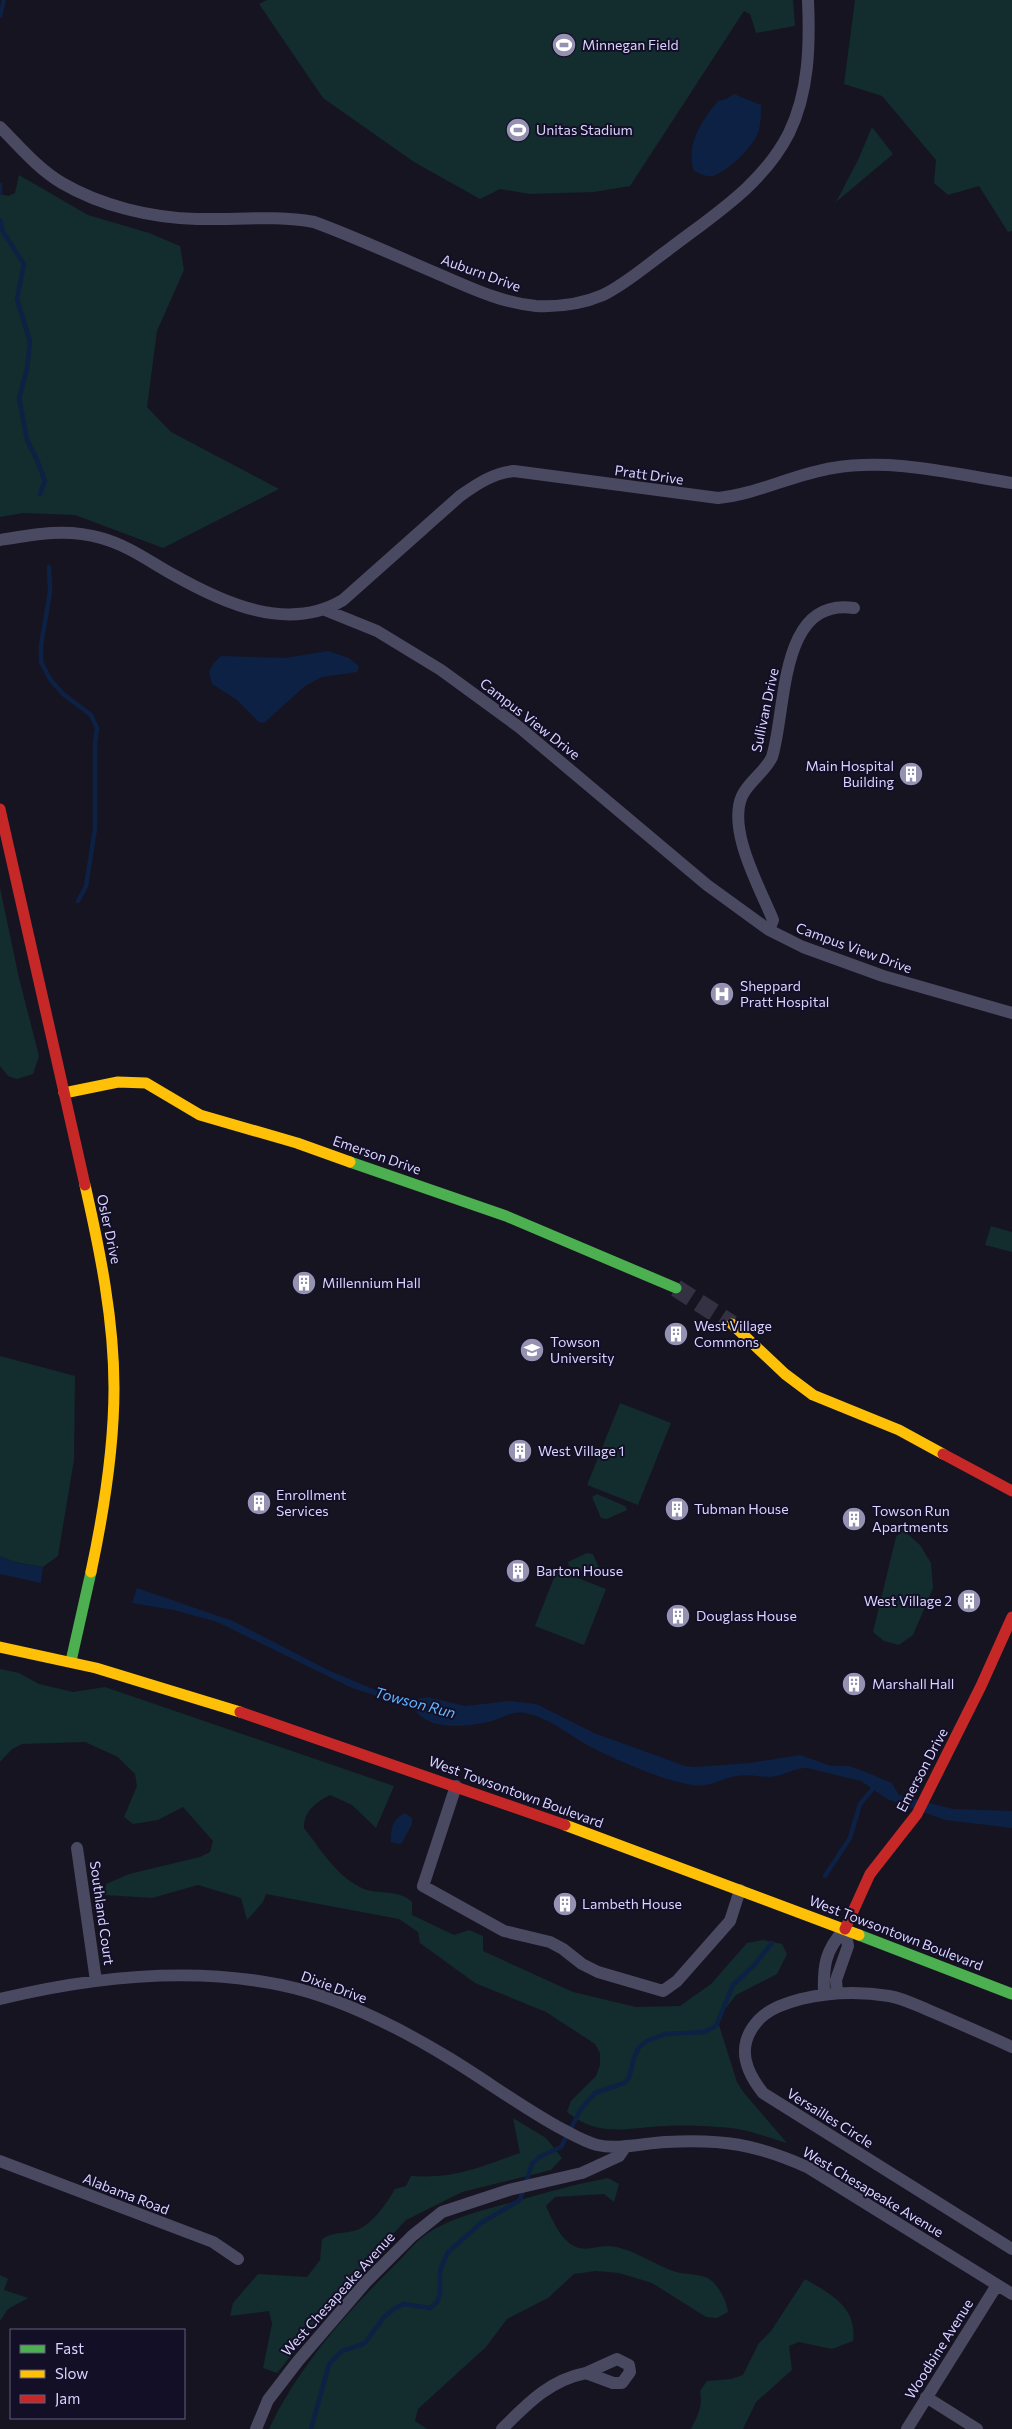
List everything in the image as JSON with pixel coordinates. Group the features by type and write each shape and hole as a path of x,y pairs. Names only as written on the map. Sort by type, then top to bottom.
{"street":[{"name":"Auburn Drive","path":"0,127 35,162 60,183 114,205 148,213 195,219 294,218 314,222 480,292 512,302 556,306 602,295 623,283 736,199 779,151 796,115 803,90 810,32 808,0"},
{"name":"Pratt Drive","path":"324,610 343,600 460,496 478,483 501,472 522,472 718,498 749,493 832,468 856,465 906,466 1012,483"},
{"path":"0,540 46,532 90,535 116,543 192,585 252,610 284,616 324,610"},
{"name":"Sullivan Drive","path":"769,930 773,920 743,844 740,831 742,796 767,767 772,757 789,667 801,631 815,616 833,607 854,608"},
{"name":"Campus View Drive","path":"324,610 377,631 441,670 518,727 707,885 769,930 803,947 883,976 1012,1012"},
{"name":"Osler Drive","path":"0,811 104,1277 111,1330 114,1424 108,1482 100,1530 71,1661"},
{"name":"Emerson Drive","path":"64,1093 118,1082 146,1083 200,1115 297,1143 506,1216 676,1288"},
{"path":"732,1324 785,1374 813,1395 899,1430 1012,1491"},
{"name":"Emerson Drive","path":"845,1929 870,1874 917,1814 977,1695 1012,1617"},
{"name":"West Towsontown Boulevard","path":"0,1647 71,1661 234,1710 456,1786 845,1929 1012,1994"},
{"path":"456,1786 423,1886 504,1931 550,1942 563,1949 582,1964 598,1972 663,1991 677,1981 730,1921 740,1890"},
{"name":"Southland Court","path":"78,1848 96,1982"},
{"path":"837,1993 836,1980 848,1946 845,1929"},
{"path":"824,1994 824,1965 835,1940 845,1929"},
{"name":"Dixie Drive","path":"0,1999 96,1982 168,1974 231,1976 283,1985 336,2002 422,2042 522,2106 578,2137 598,2145 626,2146"},
{"name":"Versailles Circle","path":"1012,2048 963,2025 890,1996 837,1993 824,1994 774,2008 755,2024 748,2034 745,2045 746,2067 752,2079 763,2093 1012,2249"},
{"name":"West Chesapeake Avenue","path":"256,2429 268,2400 281,2380 366,2282 412,2236 442,2212 509,2190 599,2166 619,2156 626,2146 671,2142 718,2142 740,2144 778,2154 807,2167 1012,2294"},
{"name":"Alabama Road","path":"0,2161 213,2242 238,2259"},
{"name":"Woodbine Avenue","path":"906,2429 997,2285"},
{"path":"502,2429 533,2398 549,2387 570,2376 586,2373"},
{"path":"926,2397 977,2429"}],"green space":[{"name":"Unitas Stadium","path":"267,0 793,0 795,26 756,33 750,14 744,11 630,186 594,192 530,194 500,189 480,199 414,162 323,98 259,4"},
{"path":"855,0 1012,0 1012,231 1008,232 979,186 948,195 934,183 936,160 882,96 844,84"},
{"path":"872,127 893,154 836,202 858,160"},
{"path":"19,175 88,215 149,233 180,246 184,270 157,331 147,407 171,432 279,489 163,548 75,515 23,513 0,517 0,194 9,196 15,193"},
{"path":"0,888 19,978 39,1056 33,1074 17,1079 8,1076 0,1066"},
{"path":"991,1226 1012,1232 1012,1252 985,1245"},
{"path":"0,1356 75,1376 74,1460 58,1556 43,1567 14,1562 0,1556"},
{"path":"620,1403 671,1423 638,1505 587,1485"},
{"path":"597,1494 625,1506 627,1510 607,1519 601,1518 592,1497"},
{"path":"903,1530 920,1545 931,1563 933,1588 913,1635 899,1645 884,1641 873,1632 896,1537"},
{"path":"587,1553 593,1554 602,1575 599,1577 569,1566 568,1562"},
{"path":"557,1570 606,1589 584,1645 535,1626"},
{"path":"0,1669 19,1673 39,1684 73,1692 105,1687 394,1786 376,1828 352,1805 330,1795 311,1808 306,1817 304,1828 338,1871 355,1884 370,1891 401,1895 412,1902 412,1915 454,1935 469,1930 483,1936 483,1951 573,1992 636,2007 680,2006 711,1984 747,1943 763,1940 782,1944 787,1954 777,1974 736,1995 721,2014 719,2025 737,2082 744,2093 787,2143 752,2132 731,2128 666,2126 615,2130 591,2126 579,2120 567,2112 571,2101 596,2076 600,2065 600,2053 595,2044 546,2012 475,1983 420,1943 418,1932 399,1919 266,1894 263,1902 247,1920 241,1898 198,1885 152,1898 105,1895 106,1884 129,1874 200,1857 210,1852 213,1841 183,1807 158,1820 133,1824 124,1817 137,1786 135,1774 118,1757 85,1742 22,1744 12,1749 0,1762"},
{"path":"513,2118 546,2138 562,2158 551,2170 462,2192 406,2220 366,2263 277,2373 263,2368 272,2324 269,2311 230,2316 233,2303 258,2274 307,2277 320,2260 322,2239 333,2234 353,2231 366,2225 383,2208 395,2189 406,2186 411,2176 454,2174 520,2153"},
{"path":"608,2178 619,2184 614,2202 604,2194 555,2197 546,2206 565,2239 582,2249 608,2246 617,2247 676,2272 705,2277 713,2282 721,2292 728,2312 717,2318 706,2317 652,2283 619,2273 596,2271 574,2274 548,2298 507,2319 486,2347 418,2409 415,2421 427,2429 269,2429 294,2384 325,2341 359,2302 428,2233 469,2214"},
{"path":"0,2275 8,2279 4,2290 28,2298 8,2309 0,2321"},
{"path":"805,2279 840,2302 851,2319 853,2341 832,2349 799,2342 789,2346 792,2370 756,2402 743,2429 691,2429 698,2415 700,2391 707,2381 731,2379 743,2375 759,2343 771,2331"}],"water":[{"path":"734,94 761,105 760,126 755,139 739,158 719,173 708,176 694,171 692,162 693,143 701,125 718,101"},
{"path":"328,651 349,658 359,666 357,672 322,677 305,686 264,723 259,722 237,700 212,684 209,672 213,664 221,656 284,658"},
{"path":"0,1556 14,1562 43,1567 41,1583 0,1574"},
{"name":"Towson Run","path":"137,1588 233,1621 330,1671 385,1694 414,1700 427,1697 465,1706 510,1701 536,1704 594,1733 685,1766 749,1763 800,1755 831,1766 849,1766 863,1771 892,1783 899,1795 953,1809 1012,1811 1012,1828 945,1820 887,1799 861,1781 807,1768 770,1777 736,1776 714,1783 698,1786 692,1785 639,1769 589,1746 542,1718 525,1713 512,1714 476,1724 456,1726 437,1724 422,1717 411,1707 352,1688 217,1622 174,1610 132,1603"},
{"path":"405,1813 412,1818 412,1824 402,1843 391,1842 393,1825 397,1818"}],"waterway":[{"path":"0,16 4,0"},
{"path":"0,185 0,193"},
{"path":"0,220 3,232 24,264 17,299 30,342 27,369 19,398 27,440 45,481 40,494"},
{"path":"49,567 50,592 41,645 41,662 50,679 63,694 91,715 97,728 95,743 95,829 86,886 78,901"},
{"path":"825,1876 850,1838 860,1804 876,1785"},
{"path":"311,2429 329,2364 342,2351 365,2343 384,2317 395,2308 404,2304 430,2308 437,2302 440,2294 440,2270 448,2252 481,2223 520,2200 532,2164 539,2157 561,2147 581,2109 595,2093 624,2083 629,2078 639,2047 647,2041 665,2034 704,2032 716,2026 733,1985 755,1964 772,1943"}],"tunnel":[{"path":"676,1288 732,1324"}],"traffic: fast":[{"path":"350,1162 506,1216 676,1288"},
{"path":"71,1661 91,1572"},
{"path":"859,1935 1012,1994"}],"traffic: slow":[{"path":"64,1093 118,1082 146,1083 200,1115 297,1143 350,1162"},
{"path":"85,1185 101,1260 109,1311 114,1388 114,1411 107,1480 91,1572"},
{"path":"732,1324 785,1374 813,1395 899,1430 943,1454"},
{"path":"0,1647 96,1668 240,1712"},
{"path":"565,1825 859,1935"}],"traffic: jam":[{"path":"0,809 85,1185"},
{"path":"943,1454 1012,1491"},
{"path":"845,1929 870,1874 917,1814 981,1686 1012,1617"},
{"path":"240,1712 565,1825"}],"place":[{"name":"Minnegan Field","path":"564,45"},
{"name":"Unitas Stadium","path":"518,130"},
{"name":"Main Hospital Building","path":"911,774"},
{"name":"Sheppard Pratt Hospital","path":"722,994"},
{"name":"Millennium Hall","path":"304,1283"},
{"name":"West Village Commons","path":"676,1334"},
{"name":"Towson University","path":"532,1350"},
{"name":"West Village 1","path":"520,1451"},
{"name":"Enrollment Services","path":"259,1503"},
{"name":"Tubman House","path":"677,1509"},
{"name":"Towson Run Apartments","path":"854,1519"},
{"name":"Barton House","path":"518,1571"},
{"name":"West Village 2","path":"969,1601"},
{"name":"Douglass House","path":"678,1616"},
{"name":"Marshall Hall","path":"854,1684"},
{"name":"Lambeth House","path":"565,1904"}]}
